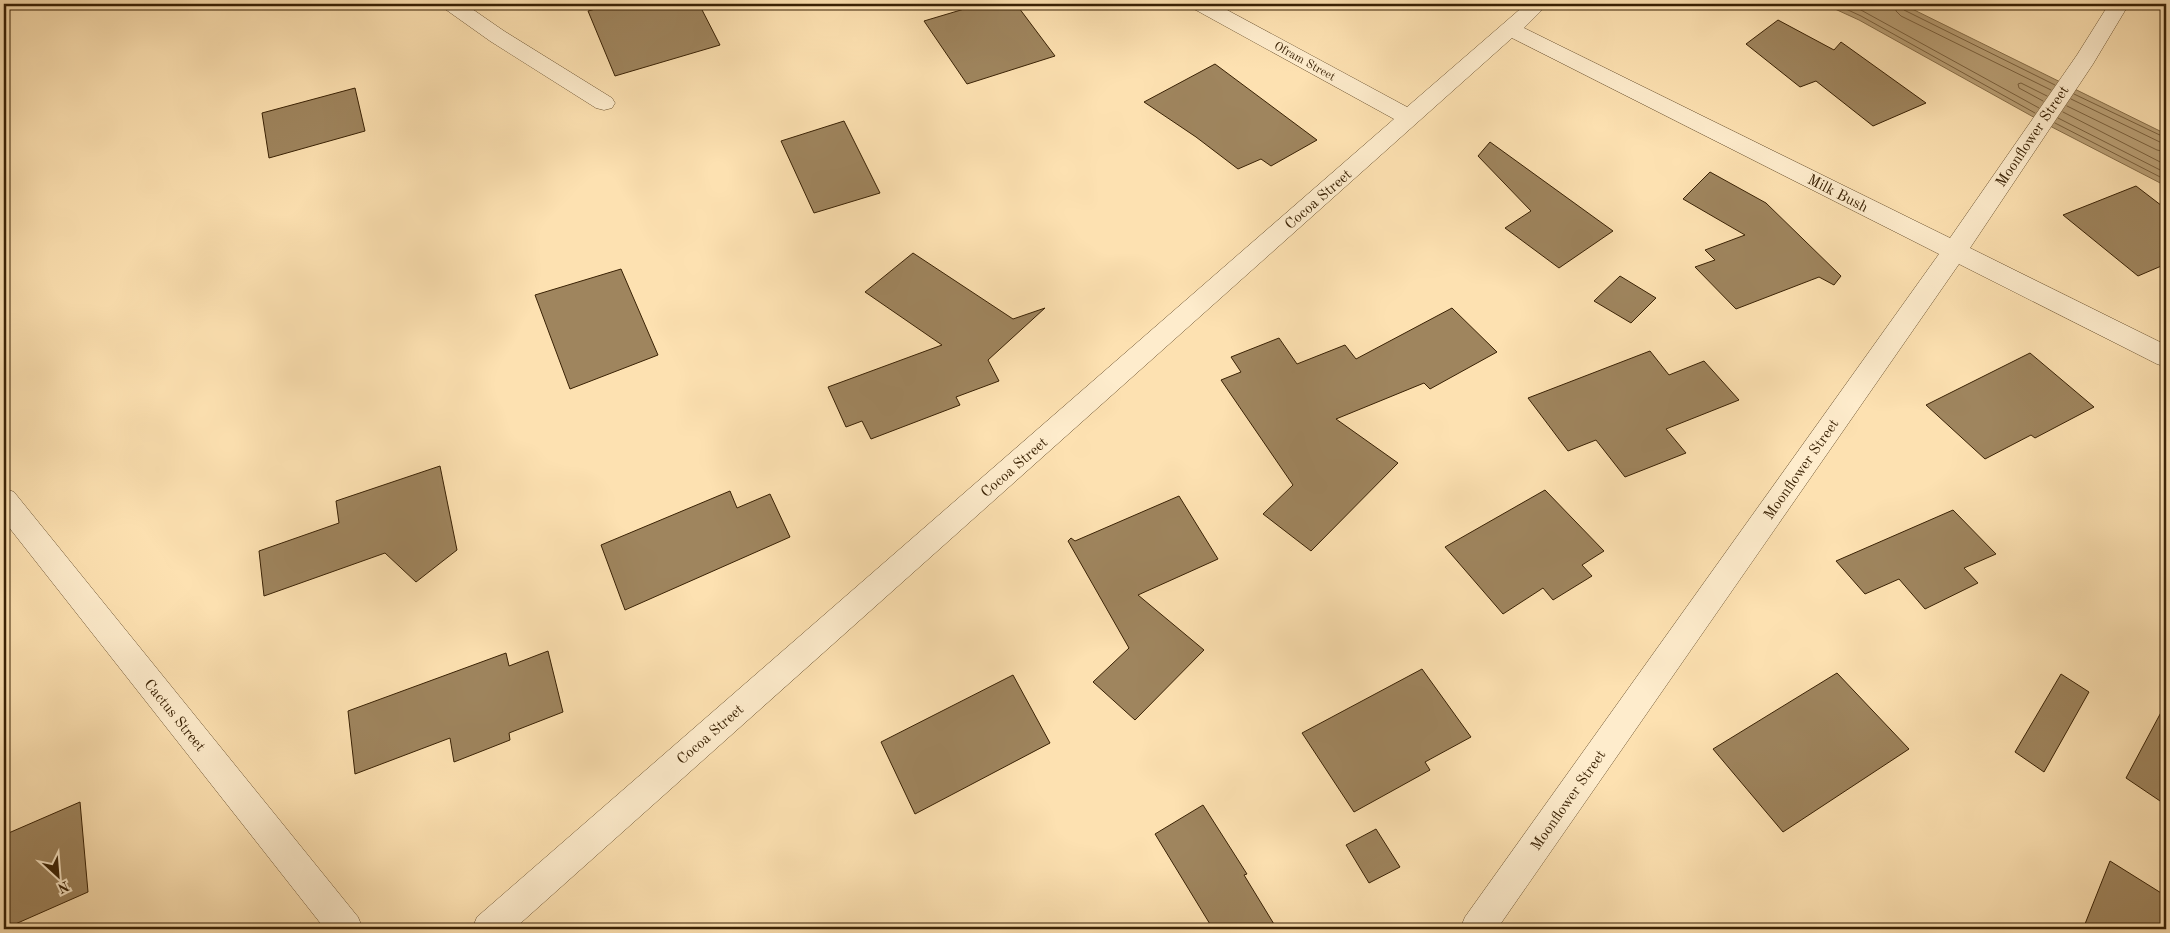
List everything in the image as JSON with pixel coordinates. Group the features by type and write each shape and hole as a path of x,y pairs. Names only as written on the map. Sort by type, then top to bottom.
{"street":[{"path":"452,4 498,36 604,103"},
{"name":"Ofram Street","path":"1201,4 1410,118"},
{"name":"Cocoa Street","path":"489,929 1538,4"},
{"name":"Moonflower Street","path":"1477,929 1954,252 2085,58 2119,4"},
{"name":"Milk Bush","path":"1510,29 2166,357"},
{"name":"Cactus Street","path":"4,500 346,929"}],"water":[{"path":"1824,4 1902,4 2166,134 2166,186 2046,124 1859,20"}],"building":[{"path":"614,4 699,4 720,45 615,76 588,11"},
{"path":"981,4 1016,4 1055,56 967,84 924,21"},
{"path":"1778,20 1834,50 1841,42 1926,103 1873,126 1816,81 1800,87 1746,44"},
{"path":"1215,64 1317,140 1271,166 1261,159 1238,169 1196,137 1144,102"},
{"path":"355,88 365,131 269,158 262,113"},
{"path":"844,121 880,193 814,213 781,141"},
{"path":"1490,142 1613,231 1559,268 1505,228 1531,211 1478,156"},
{"path":"1710,172 1766,203 1841,276 1834,285 1819,277 1736,309 1695,267 1715,260 1705,250 1745,235 1683,199"},
{"path":"2136,186 2166,209 2166,264 2138,276 2063,215"},
{"path":"913,253 1013,319 1045,308 988,360 999,381 956,397 960,405 871,439 862,421 846,427 828,387 942,345 865,292"},
{"path":"621,269 658,355 570,389 535,295"},
{"path":"1620,276 1656,298 1631,323 1594,301"},
{"path":"1452,308 1497,352 1430,389 1424,383 1336,419 1398,463 1311,551 1263,514 1293,485 1221,380 1241,372 1231,357 1279,338 1297,364 1345,345 1356,359"},
{"path":"1650,351 1669,375 1704,361 1739,400 1666,429 1686,453 1625,477 1596,440 1568,451 1528,398"},
{"path":"2030,353 2094,407 2035,438 2031,435 1985,459 1926,405"},
{"path":"440,466 457,550 416,582 385,553 264,596 259,551 339,523 336,501"},
{"path":"1545,490 1604,551 1582,565 1592,576 1553,600 1543,588 1503,614 1445,547"},
{"path":"730,491 737,508 770,494 790,537 625,610 601,545"},
{"path":"1179,496 1218,559 1138,595 1204,650 1135,720 1093,682 1129,648 1068,541 1071,538 1075,541"},
{"path":"1953,510 1996,554 1964,568 1978,583 1925,609 1899,579 1865,594 1836,561"},
{"path":"548,651 563,712 509,733 510,740 454,762 450,738 355,774 348,711 506,653 509,666"},
{"path":"1422,669 1471,737 1425,762 1430,770 1354,812 1302,733"},
{"path":"1837,673 1909,749 1783,832 1713,749"},
{"path":"2061,674 2089,692 2044,772 2015,752"},
{"path":"1013,675 1050,743 915,814 881,742"},
{"path":"2166,703 2166,805 2126,778"},
{"path":"80,802 88,892 4,929 4,835"},
{"path":"1203,805 1247,874 1244,875 1277,929 1213,929 1155,834"},
{"path":"1376,829 1400,867 1369,883 1346,845"},
{"path":"2110,861 2166,896 2166,929 2083,929"}]}
